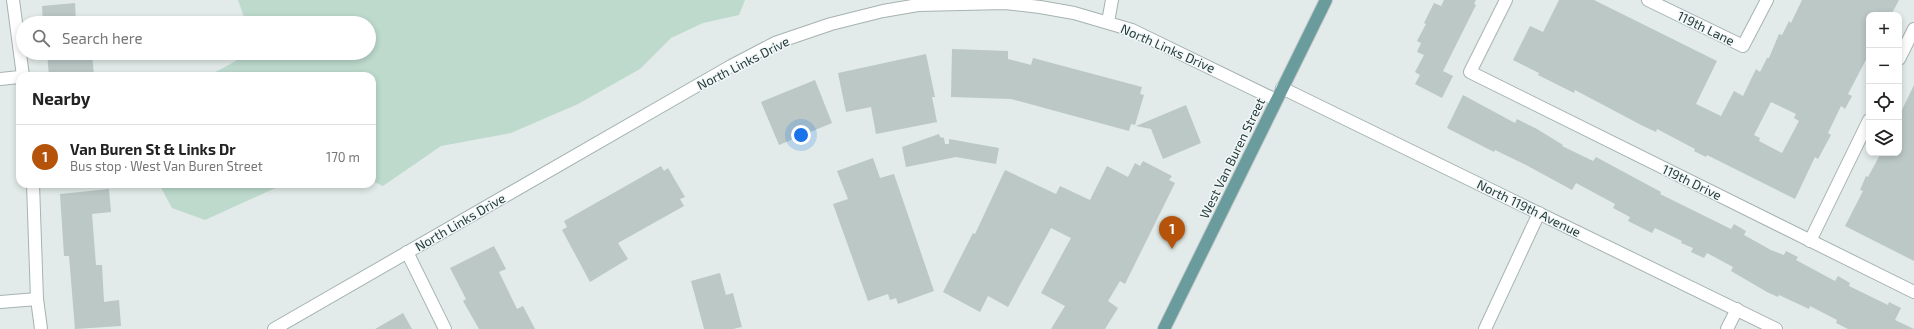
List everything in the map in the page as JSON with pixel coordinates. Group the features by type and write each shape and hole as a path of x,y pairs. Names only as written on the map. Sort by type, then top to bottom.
{"main road":[{"name":"West Van Buren Street","path":"1164,329 1326,0"}],"street":[{"path":"13,0 16,23"},
{"path":"1108,22 1112,0"},
{"name":"119th Drive","path":"1506,0 1470,72 1914,292"},
{"name":"119th Lane","path":"1648,0 1743,46 1767,0"},
{"name":"North Links Drive","path":"274,329 731,66 775,43 831,24 918,5 1005,3 1040,7 1108,22 1151,38 1276,100"},
{"path":"1902,53 1914,29"},
{"path":"21,60 22,72"},
{"path":"0,79 16,77"},
{"name":"North 119th Avenue","path":"1282,88 1776,329"},
{"path":"1810,241 1866,126"},
{"path":"33,188 37,299 41,329"},
{"path":"1485,329 1539,213"},
{"path":"407,252 445,329"},
{"path":"0,302 37,299"},
{"path":"1728,329 1737,309"}],"green space":[{"path":"238,0 745,0 739,15 703,23 671,38 640,69 578,104 511,133 441,146 383,186 376,183 376,72 215,72 236,60 376,60 376,16 244,16"},
{"path":"161,188 275,188 205,220 172,208"}],"building":[{"path":"1444,0 1476,0 1474,4 1476,5 1443,71 1453,76 1442,98 1415,84 1420,75 1415,72 1424,55 1417,52 1421,43 1417,41 1426,24 1424,23 1434,3 1441,6"},
{"path":"1559,0 1594,0 1717,61 1696,104 1721,116 1734,91 1743,96 1756,69 1760,72 1767,58 1769,58 1779,34 1782,35 1789,21 1791,23 1802,0 1899,0 1893,12 1866,12 1866,60 1848,94 1852,96 1845,109 1841,106 1828,133 1831,135 1818,159 1815,157 1795,199 1707,155 1706,157 1694,151 1695,149 1657,129 1656,132 1643,126 1575,90 1574,93 1538,75 1539,73 1513,60 1530,26 1543,32","holes":["1771,102 1796,114 1794,118 1799,121 1782,153 1759,141 1760,138 1754,135"]},
{"path":"75,3 76,16 43,16 42,6"},
{"path":"952,49 1008,51 1008,59 1031,65 1033,58 1142,87 1140,94 1144,95 1135,125 1131,124 1129,131 1011,99 951,97"},
{"path":"926,54 935,97 932,97 937,122 876,134 871,107 846,112 838,73"},
{"path":"48,60 93,60 94,72 49,72"},
{"path":"815,80 832,123 779,145 761,102"},
{"path":"1914,85 1914,261 1845,226 1863,191 1860,190 1866,176 1868,177 1879,156 1902,156 1902,110"},
{"path":"1463,95 1515,123 1517,119 1537,129 1563,145 1562,146 1593,161 1596,157 1661,192 1660,194 1731,229 1734,224 1746,231 1744,235 1771,250 1784,255 1786,251 1798,257 1796,260 1835,281 1838,276 1850,283 1849,286 1888,305 1889,302 1901,308 1895,320 1914,329 1848,329 1836,323 1837,320 1810,306 1809,309 1779,295 1778,297 1767,292 1731,271 1733,267 1707,253 1704,258 1691,252 1693,248 1681,243 1682,241 1655,228 1652,233 1628,221 1630,217 1613,208 1615,204 1576,183 1572,190 1526,165 1495,150 1494,152 1447,128"},
{"path":"1186,105 1201,143 1163,159 1151,129 1136,126"},
{"path":"939,134 940,137 944,138 945,144 949,144 949,139 999,148 996,164 956,157 906,167 902,147"},
{"path":"873,158 880,178 894,174 934,291 898,304 896,298 890,300 888,294 868,301 833,204 848,199 837,171"},
{"path":"1143,161 1172,176 1169,180 1175,183 1125,284 1120,281 1108,301 1118,308 1105,329 1051,329 1065,306 1041,293 1071,238 1051,228 1008,307 988,296 980,312 943,292 973,233 975,234 1005,170 1056,194 1060,186 1090,200 1107,166 1128,177 1135,163 1140,166"},
{"path":"661,166 664,171 668,168 685,197 680,199 684,206 618,243 628,259 590,282 562,230 567,227 564,221"},
{"path":"109,189 111,212 92,214 96,265 102,265 104,302 119,300 121,326 75,329 69,256 64,256 60,194"},
{"path":"494,246 506,269 499,272 517,309 523,306 535,329 479,329 463,301 466,299 450,268"},
{"path":"720,273 726,295 733,293 742,327 733,329 704,329 691,281"},
{"path":"403,313 412,329 375,329"}],"place":[{"name":"Van Buren St & Links Dr","path":"1172,249"}]}
